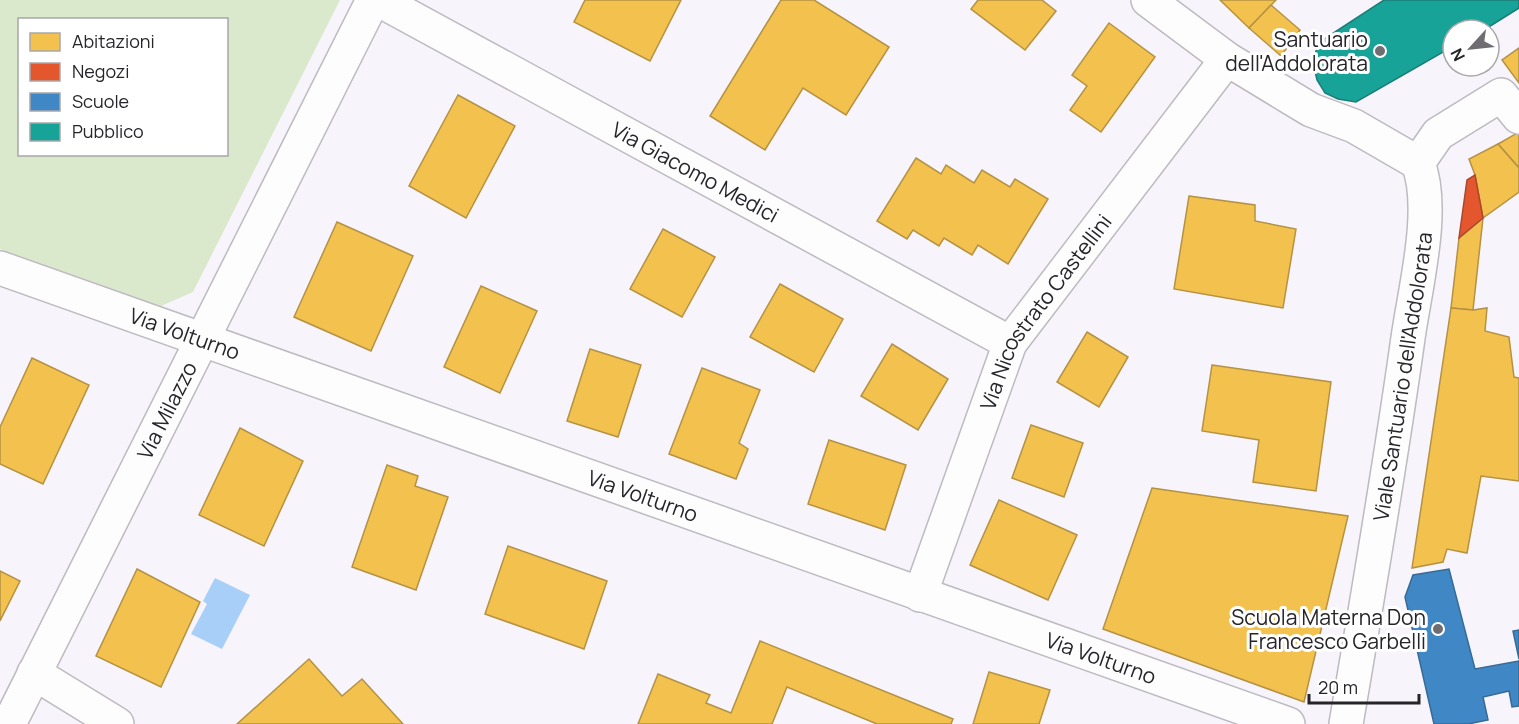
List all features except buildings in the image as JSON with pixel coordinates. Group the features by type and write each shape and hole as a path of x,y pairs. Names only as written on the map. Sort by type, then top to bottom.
{"street":[{"name":"Via Milazzo","path":"9,724 373,0"},
{"name":"Via Giacomo Medici","path":"379,0 1010,343"},
{"path":"1149,0 1227,59 1311,110 1354,126 1418,163 1438,134 1510,106"},
{"name":"Via Nicostrato Castellini","path":"920,595 1010,343 1227,59"},
{"name":"Viale Santuario dell'Addolorata","path":"1346,724 1391,456 1425,222 1425,181 1418,163"},
{"name":"Via Volturno","path":"0,268 1288,724"},
{"path":"34,674 117,724"}],"green space":[{"path":"0,0 340,0 193,292 161,306 0,249"}],"water":[{"path":"215,578 250,595 222,649 191,634 207,604 203,601"}],"place":[{"name":"Santuario dell'Addolorata","path":"1380,51"},
{"name":"Scuola Materna Don Francesco Garbelli","path":"1438,629"}]}
